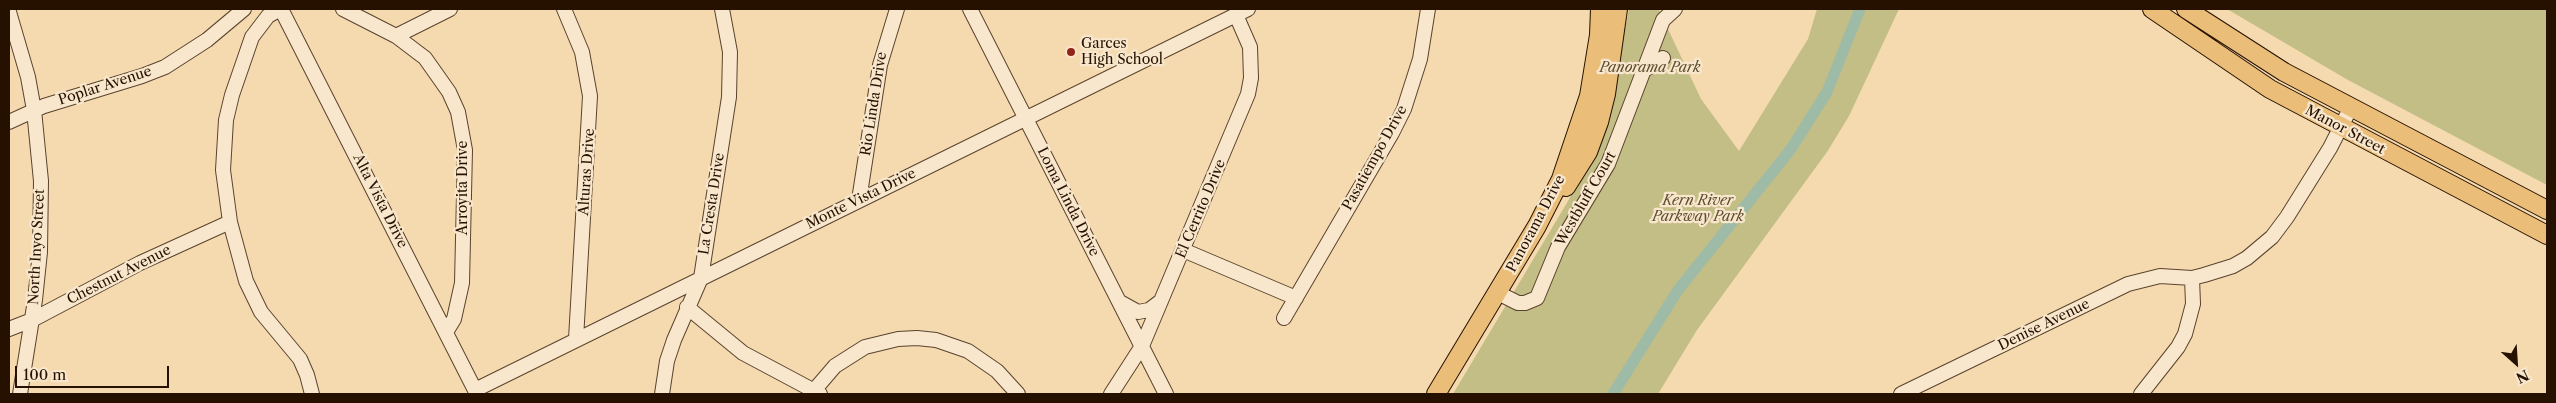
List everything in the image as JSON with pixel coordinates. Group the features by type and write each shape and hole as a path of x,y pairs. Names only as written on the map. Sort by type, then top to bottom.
{"main road":[{"name":"Panorama Drive","path":"1436,394 1501,288 1553,196 1574,146 1590,96 1599,34 1600,9"},
{"path":"1501,288 1588,152 1606,94 1618,9"},
{"name":"Manor Street","path":"2152,9 2270,90 2547,235"},
{"name":"Manor Street","path":"2186,9 2284,72 2547,210"}],"street":[{"name":"Poplar Avenue","path":"9,122 34,110 142,76 165,66 207,40 244,9"},
{"path":"280,9 268,16 252,37 232,95 226,120 223,162 225,195 230,222 252,297 261,312 300,358 312,394"},
{"name":"Alta Vista Drive","path":"280,9 476,392"},
{"name":"Arroyita Drive","path":"343,9 396,36 425,58 449,92 462,131 465,150 462,283 454,319 446,332"},
{"path":"396,36 450,9"},
{"name":"Alturas Drive","path":"564,9 582,52 590,96 576,340"},
{"name":"La Cresta Drive","path":"662,394 667,361 687,307 701,278 729,97 730,52 722,9"},
{"name":"Rio Linda Drive","path":"859,200 880,65 897,9"},
{"name":"Loma Linda Drive","path":"970,9 1166,394"},
{"name":"Pasatiempo Drive","path":"1284,318 1404,109 1420,60 1428,9"},
{"name":"Westbluff Court","path":"1501,288 1518,303 1525,303 1537,298 1558,247 1608,164 1646,69 1663,20 1676,9"},
{"name":"North Inyo Street","path":"9,12 21,47 34,110 41,181 41,217 32,320 20,394"},
{"name":"Monte Vista Drive","path":"476,392 576,340 1242,12"},
{"name":"El Cerrito Drive","path":"1111,394 1142,346 1248,94 1252,62 1242,12"},
{"path":"1646,69 1663,58"},
{"name":"Denise Avenue","path":"1902,394 2128,284 2160,276 2192,278 2233,266 2259,250 2272,237 2302,194 2341,127 2350,107"},
{"name":"Chestnut Avenue","path":"9,329 32,320 113,276 230,222"},
{"path":"1183,250 1296,298"},
{"path":"2141,394 2178,348 2185,334 2193,304 2192,278"},
{"path":"1120,302 1138,312 1149,310 1162,300"},
{"path":"687,307 743,353 814,393 835,366 865,347 890,340 917,338 936,340 968,351 997,371 1018,394"}],"green space":[{"name":"Kern River Parkway Park","path":"1629,9 1659,10 1701,99 1739,151 1808,39 1817,9 1899,9 1849,116 1827,152 1697,330 1658,394 1453,394 1568,201 1595,150 1607,117"},
{"path":"2227,9 2547,9 2547,185 2348,80"}],"waterway":[{"path":"1613,394 1678,290 1791,149 1827,92 1860,9"}],"place":[{"name":"Garces High School","path":"1071,52"}],"park label":[{"name":"Panorama Park","path":"1650,68"}]}
